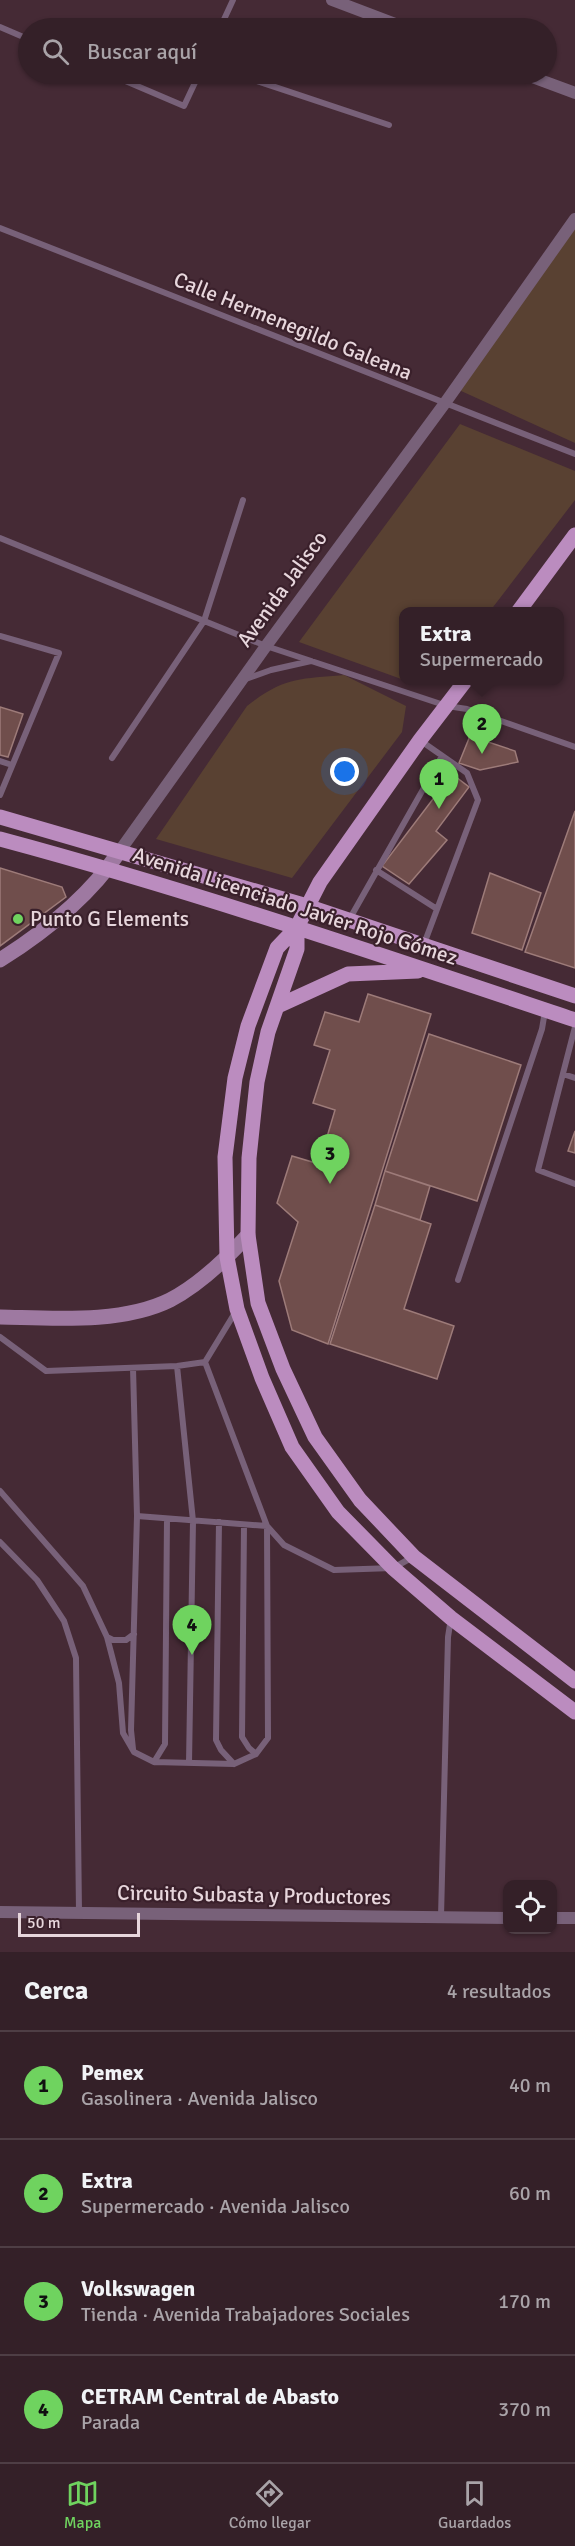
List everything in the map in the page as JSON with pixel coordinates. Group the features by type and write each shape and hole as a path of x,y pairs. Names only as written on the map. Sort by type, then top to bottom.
{"main road":[{"path":"522,607 575,535"},
{"path":"463,685 420,741 320,882 297,927 277,948 248,1026 235,1078 225,1157 228,1257 237,1309 261,1378 292,1447 338,1512 393,1568 451,1618 575,1712"},
{"name":"Avenida Licenciado Javier Rojo Gómez","path":"0,817 307,906 575,996"},
{"name":"Avenida Licenciado Javier Rojo Gómez","path":"0,839 108,868 297,927 575,1020"},
{"name":"Avenida Jalisco","path":"0,960 82,899 119,852"},
{"path":"297,927 297,949 257,1082 249,1158 248,1235 258,1303 283,1369 315,1437 360,1500 414,1557 575,1680"},
{"path":"278,1006 348,974 429,970"},
{"path":"0,1317 60,1318 123,1314 151,1308 171,1300 228,1257 248,1235"}],"street":[{"path":"332,0 380,18"},
{"path":"551,84 575,93"},
{"name":"Avenida Jalisco","path":"119,852 266,646 445,403 575,219"},
{"name":"Circuito Subasta y Productores","path":"0,1911 503,1917"},
{"path":"557,1918 575,1918"}],"lane":[{"path":"225,18 233,0"},
{"path":"0,27 18,35"},
{"path":"132,84 184,106 194,84"},
{"path":"267,84 389,124"},
{"name":"Calle Hermenegildo Galeana","path":"0,228 575,454"},
{"path":"112,758 204,621 243,500"},
{"path":"0,538 266,646 447,706 467,709 575,747"},
{"path":"0,636 59,653 0,795"},
{"path":"241,681 271,670 312,661"},
{"path":"420,741 467,773 478,800 424,944"},
{"path":"349,920 442,756"},
{"path":"0,761 12,765"},
{"path":"376,870 437,909"},
{"path":"458,1280 542,1029 545,1010"},
{"path":"575,1027 538,1170 575,1184"},
{"path":"563,1074 575,1078"},
{"path":"205,1362 237,1309"},
{"path":"0,1337 46,1371 177,1366 205,1362"},
{"path":"0,1491 83,1586 107,1637 120,1683 123,1733 134,1752 154,1762 234,1764 256,1754 268,1738 267,1526 205,1362"},
{"path":"177,1366 193,1521 189,1762"},
{"path":"133,1368 137,1516 131,1730 134,1752"},
{"path":"137,1516 267,1526 284,1545 333,1570 393,1568 414,1557"},
{"path":"154,1762 165,1744 167,1519"},
{"path":"219,1522 216,1740 221,1750 234,1764"},
{"path":"244,1524 242,1737 256,1754"},
{"path":"0,1542 37,1580 64,1621 76,1658 79,1912"},
{"path":"441,1917 448,1637 451,1618"},
{"path":"107,1637 126,1641 134,1634"}],"shaded area":[{"path":"575,225 575,443 459,390"},
{"path":"460,424 575,471 575,500 493,607 399,607 399,678 299,642"},
{"path":"344,675 406,706 402,732 292,878 156,839 247,706 271,689 292,681"}],"building":[{"path":"0,707 23,714 8,757 0,755"},
{"path":"470,736 515,751 518,762 480,770 459,763"},
{"path":"452,774 469,787 436,831 447,840 409,884 382,866"},
{"path":"575,811 575,968 525,952"},
{"name":"Punto G Elements","path":"0,868 62,887 66,897 0,946"},
{"path":"490,873 541,893 522,950 472,933"},
{"path":"368,994 431,1014 328,1344 292,1330 279,1281 298,1222 277,1203 292,1156 319,1164 335,1110 313,1103 330,1050 314,1045 325,1012 359,1022"},
{"path":"429,1034 521,1065 477,1201 385,1171"},
{"path":"575,1131 575,1153 568,1151"},
{"path":"385,1171 430,1186 420,1220 375,1205"},
{"path":"375,1205 431,1224 404,1309 454,1326 437,1379 330,1344"}],"place":[{"name":"Extra","path":"482,754"},
{"name":"Pemex","path":"439,809"},
{"name":"Punto G Elements","path":"18,919"},
{"name":"Volkswagen","path":"330,1184"},
{"name":"CETRAM Central de Abasto","path":"192,1655"}]}
